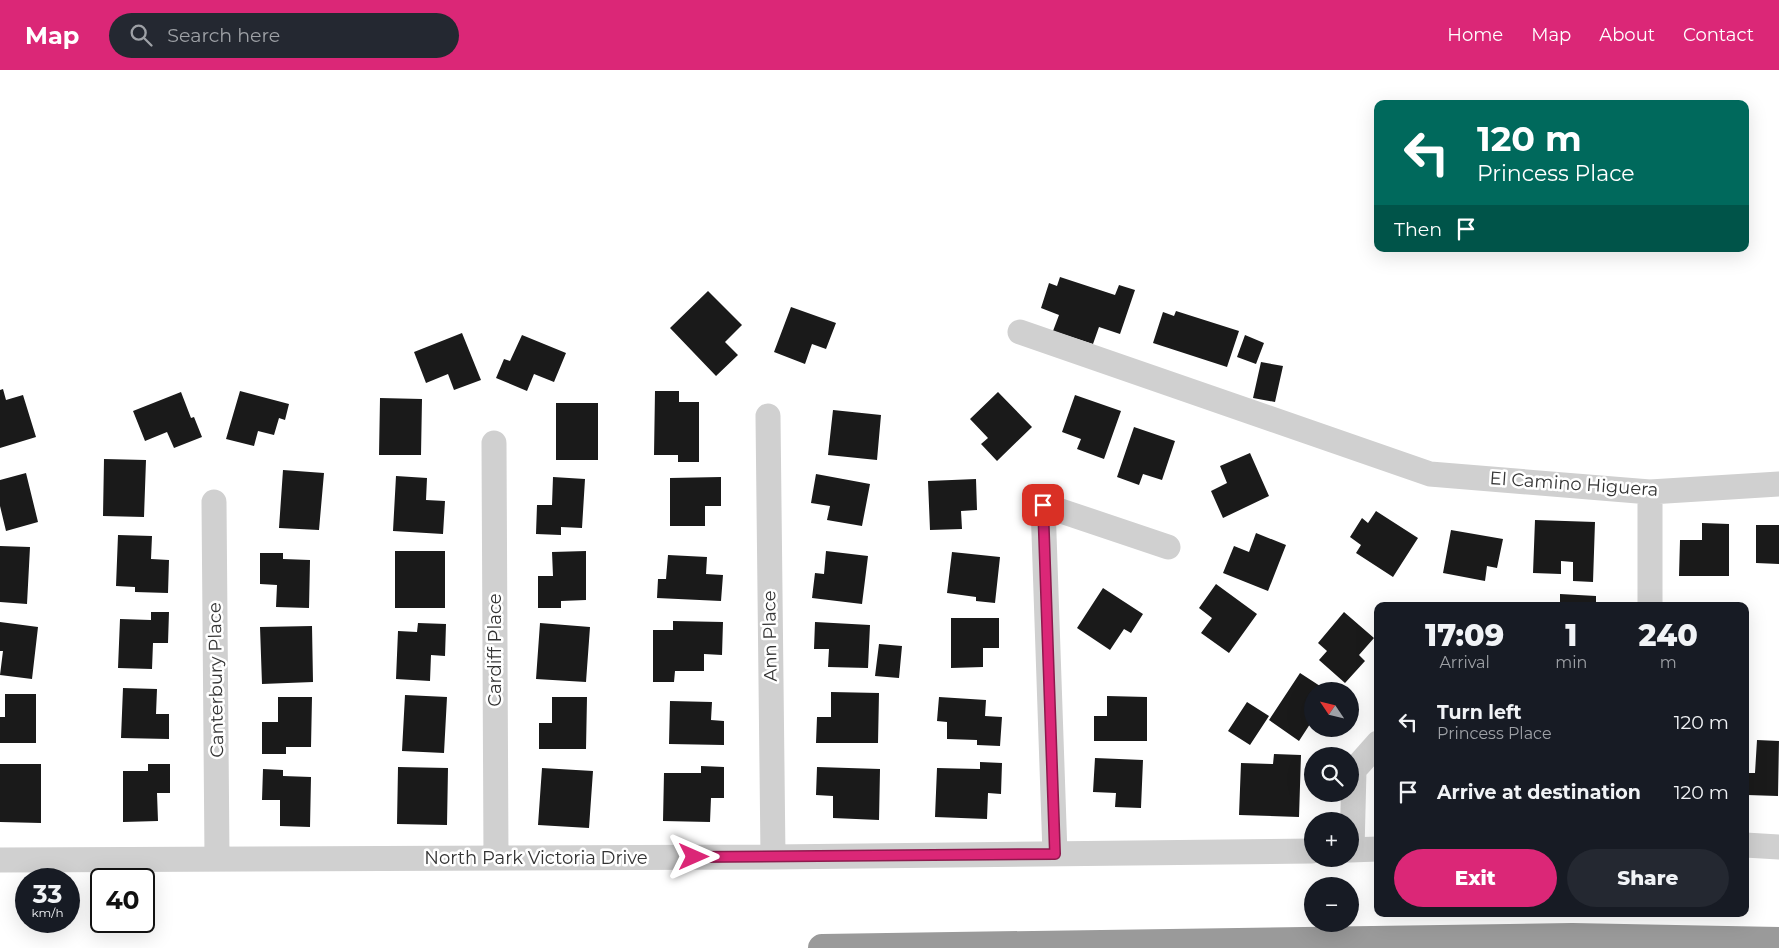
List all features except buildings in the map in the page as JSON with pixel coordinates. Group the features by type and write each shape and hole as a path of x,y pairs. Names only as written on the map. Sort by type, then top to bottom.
{"highway":[{"path":"822,948 1572,937 1779,941"}],"street":[{"name":"El Camino Higuera","path":"1020,332 1430,474 1650,492 1779,484"},
{"name":"Ann Place","path":"768,416 772,857"},
{"name":"Cardiff Place","path":"494,443 496,858"},
{"path":"1650,492 1650,602"},
{"name":"Canterbury Place","path":"214,502 217,858"},
{"path":"1055,854 1043,505 1168,547"},
{"path":"1352,812 1354,770 1374,748"},
{"path":"1749,845 1779,847"},
{"path":"1359,850 1374,850"},
{"name":"North Park Victoria Drive","path":"0,860 772,857 1304,851"}],"route":[{"path":"694,857 1055,854 1043,505"}]}
